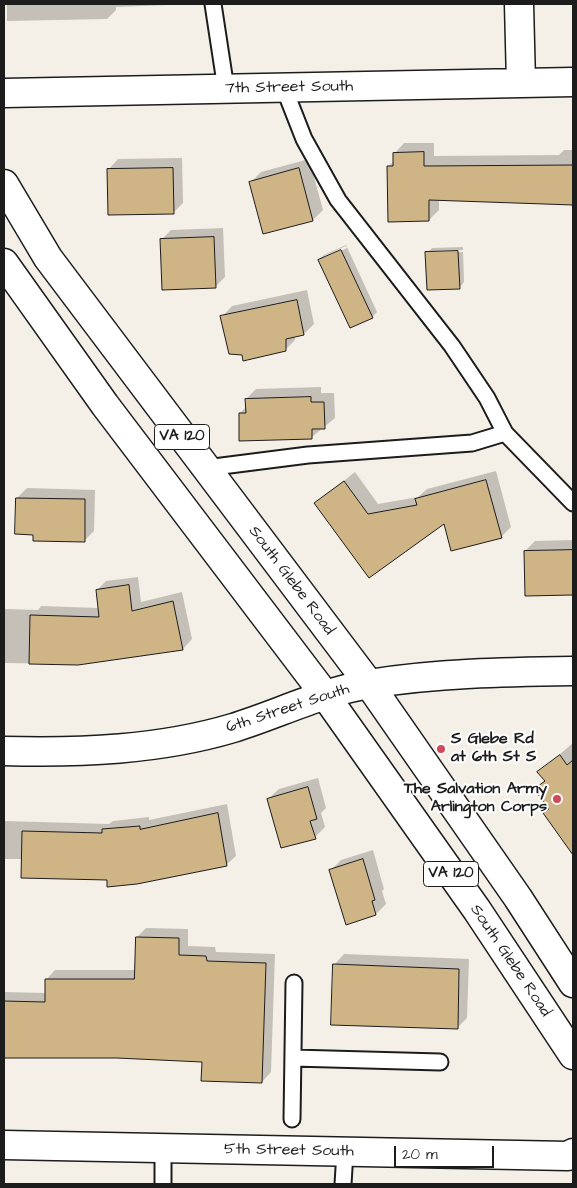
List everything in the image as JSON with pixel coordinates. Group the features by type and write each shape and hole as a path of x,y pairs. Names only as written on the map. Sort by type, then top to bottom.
{"main road":[{"path":"519,4 521,83"},
{"name":"7th Street South","path":"4,93 573,82"},
{"name":"South Glebe Road","path":"4,184 48,258 369,684 518,898 573,983"},
{"name":"South Glebe Road","path":"4,262 105,406 325,695 477,910 573,1055"},
{"name":"6th Street South","path":"4,751 50,752 150,746 231,728 325,695 369,684 470,672 573,671"},
{"name":"5th Street South","path":"4,1145 571,1159"}],"lane":[{"path":"213,4 226,89"},
{"path":"284,88 304,139 338,200 452,346 487,398 505,433 573,503"},
{"path":"206,468 308,455 472,443 505,433"},
{"path":"292,1119 294,983"},
{"path":"293,1058 440,1062"},
{"path":"163,1149 163,1184"},
{"path":"343,1184 345,1152"}],"building":[{"path":"424,152 424,166 573,165 573,205 429,200 429,221 388,222 387,166 393,166 393,153"},
{"path":"173,168 174,214 108,215 107,169"},
{"path":"299,168 313,221 263,234 249,182"},
{"path":"214,237 216,288 162,290 160,239"},
{"path":"341,250 373,318 350,328 318,260"},
{"path":"458,251 460,289 427,290 425,252"},
{"path":"297,300 304,335 286,339 286,351 243,361 242,355 229,354 220,316"},
{"path":"311,397 311,402 324,402 325,429 312,429 312,439 239,441 239,413 246,413 245,399"},
{"path":"486,480 502,538 451,551 444,524 369,578 314,503 344,481 368,514 417,505 415,499"},
{"path":"16,498 85,499 85,542 33,541 33,535 15,534"},
{"path":"573,550 573,595 525,596 524,551"},
{"path":"129,585 132,611 173,601 183,650 78,665 29,664 30,615 99,617 96,590"},
{"name":"The Salvation Army Arlington Corps","path":"560,755 567,765 573,760 573,855 543,813 549,809 534,789 545,781 537,772"},
{"path":"308,787 317,819 310,821 316,839 281,848 267,799"},
{"path":"218,813 227,866 137,884 107,887 107,880 21,878 22,831 102,833 102,829 140,826 140,829"},
{"path":"363,859 375,900 372,901 376,915 346,925 329,870"},
{"path":"136,937 179,938 179,955 206,956 207,961 266,963 262,1083 201,1081 202,1062 117,1058 4,1058 4,1001 45,1002 45,979 134,979"},
{"path":"333,964 459,969 458,1029 331,1025"}],"place":[{"name":"S Glebe Rd at 6th St S","path":"441,749"},
{"name":"The Salvation Army Arlington Corps","path":"557,799"}]}
